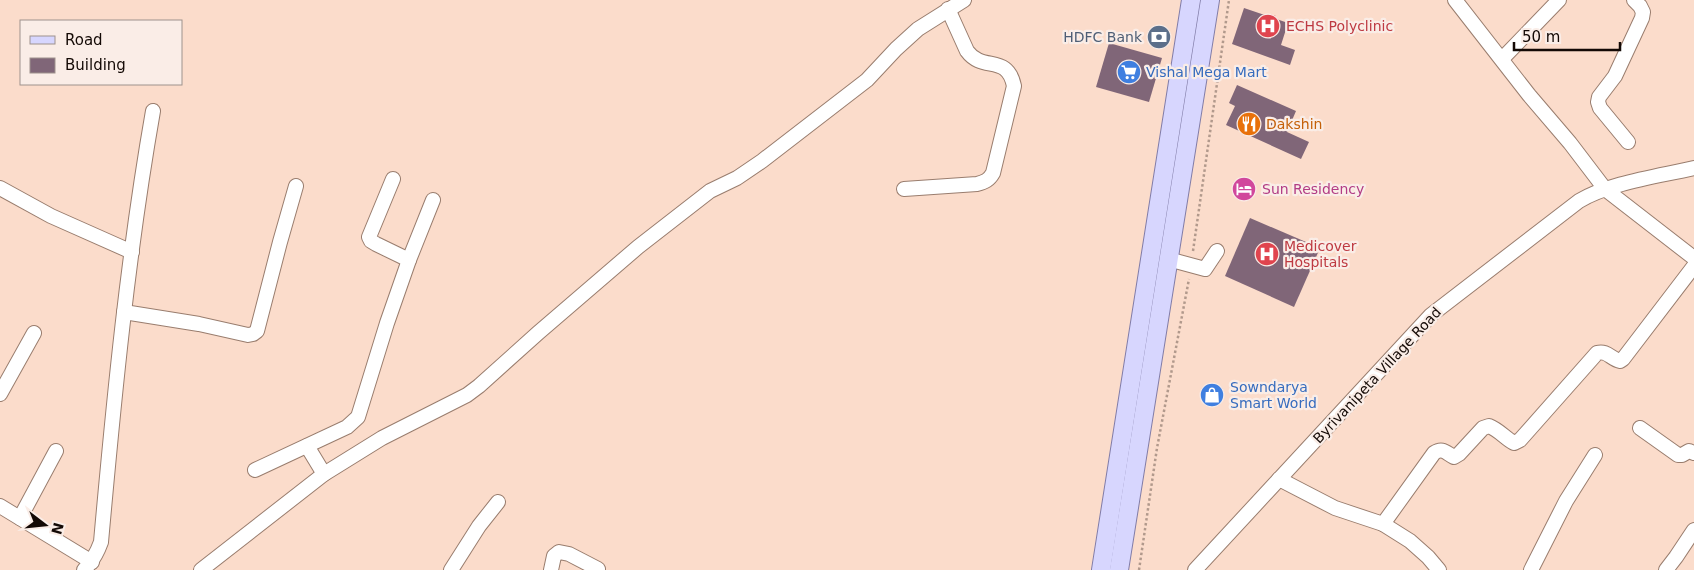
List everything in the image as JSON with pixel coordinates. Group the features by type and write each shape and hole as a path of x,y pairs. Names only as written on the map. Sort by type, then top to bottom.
{"main road":[{"path":"1101,570 1191,0"},
{"path":"1119,570 1210,0"}],"street":[{"path":"201,570 324,474 382,438 479,386 638,246 710,191 737,178 762,161 867,80 896,49 918,30 964,0"},
{"path":"1456,0 1502,58 1528,95 1605,189 1694,258"},
{"path":"1502,58 1558,0"},
{"path":"1628,142 1600,108 1598,102 1599,96 1615,76 1642,18 1644,12 1634,0"},
{"path":"904,189 976,184 990,179 993,173 1014,86 1012,76 1002,66 978,61 971,57 948,9"},
{"path":"0,506 88,566 101,542 124,312 153,111"},
{"name":"Byrivanipeta Village Road","path":"1195,570 1431,315 1590,194 1694,168"},
{"path":"393,179 369,237 371,241 409,260"},
{"path":"124,312 199,324 248,335 253,334 257,331 296,186"},
{"path":"0,188 51,216 132,252"},
{"path":"256,470 347,427 358,417 387,322 433,200"},
{"path":"1168,259 1205,269 1217,250"},
{"path":"1383,524 1434,453 1442,449 1454,457 1483,428 1489,426 1496,429 1508,440 1514,442 1520,440 1597,353 1606,353 1620,361 1623,359 1694,266"},
{"path":"0,394 34,333"},
{"path":"1640,428 1678,455 1682,456 1689,451 1694,453"},
{"path":"306,446 324,474"},
{"path":"20,518 56,451"},
{"path":"1531,570 1566,501 1594,455"},
{"path":"1279,479 1335,508 1383,524 1410,541 1439,570"},
{"path":"451,570 479,526 498,502"},
{"path":"1666,570 1694,530"},
{"path":"551,570 554,556 559,552 568,554 598,570"}],"path":[{"path":"1139,570 1157,448 1191,265 1229,0"}],"building":[{"path":"1244,8 1288,23 1281,45 1295,50 1290,65 1232,44"},
{"name":"Vishal Mega Mart","path":"1109,43 1162,58 1149,102 1096,87"},
{"path":"1237,85 1296,111 1287,132 1309,142 1301,159 1226,125 1235,106 1229,103"},
{"path":"1250,218 1320,248 1294,307 1225,276"}],"place":[{"name":"ECHS Polyclinic","path":"1268,26"},
{"name":"HDFC Bank","path":"1159,37"},
{"name":"Vishal Mega Mart","path":"1129,72"},
{"name":"Dakshin","path":"1249,124"},
{"name":"Sun Residency","path":"1244,189"},
{"name":"Medicover Hospitals","path":"1267,254"},
{"name":"Sowndarya Smart World","path":"1212,395"}]}
